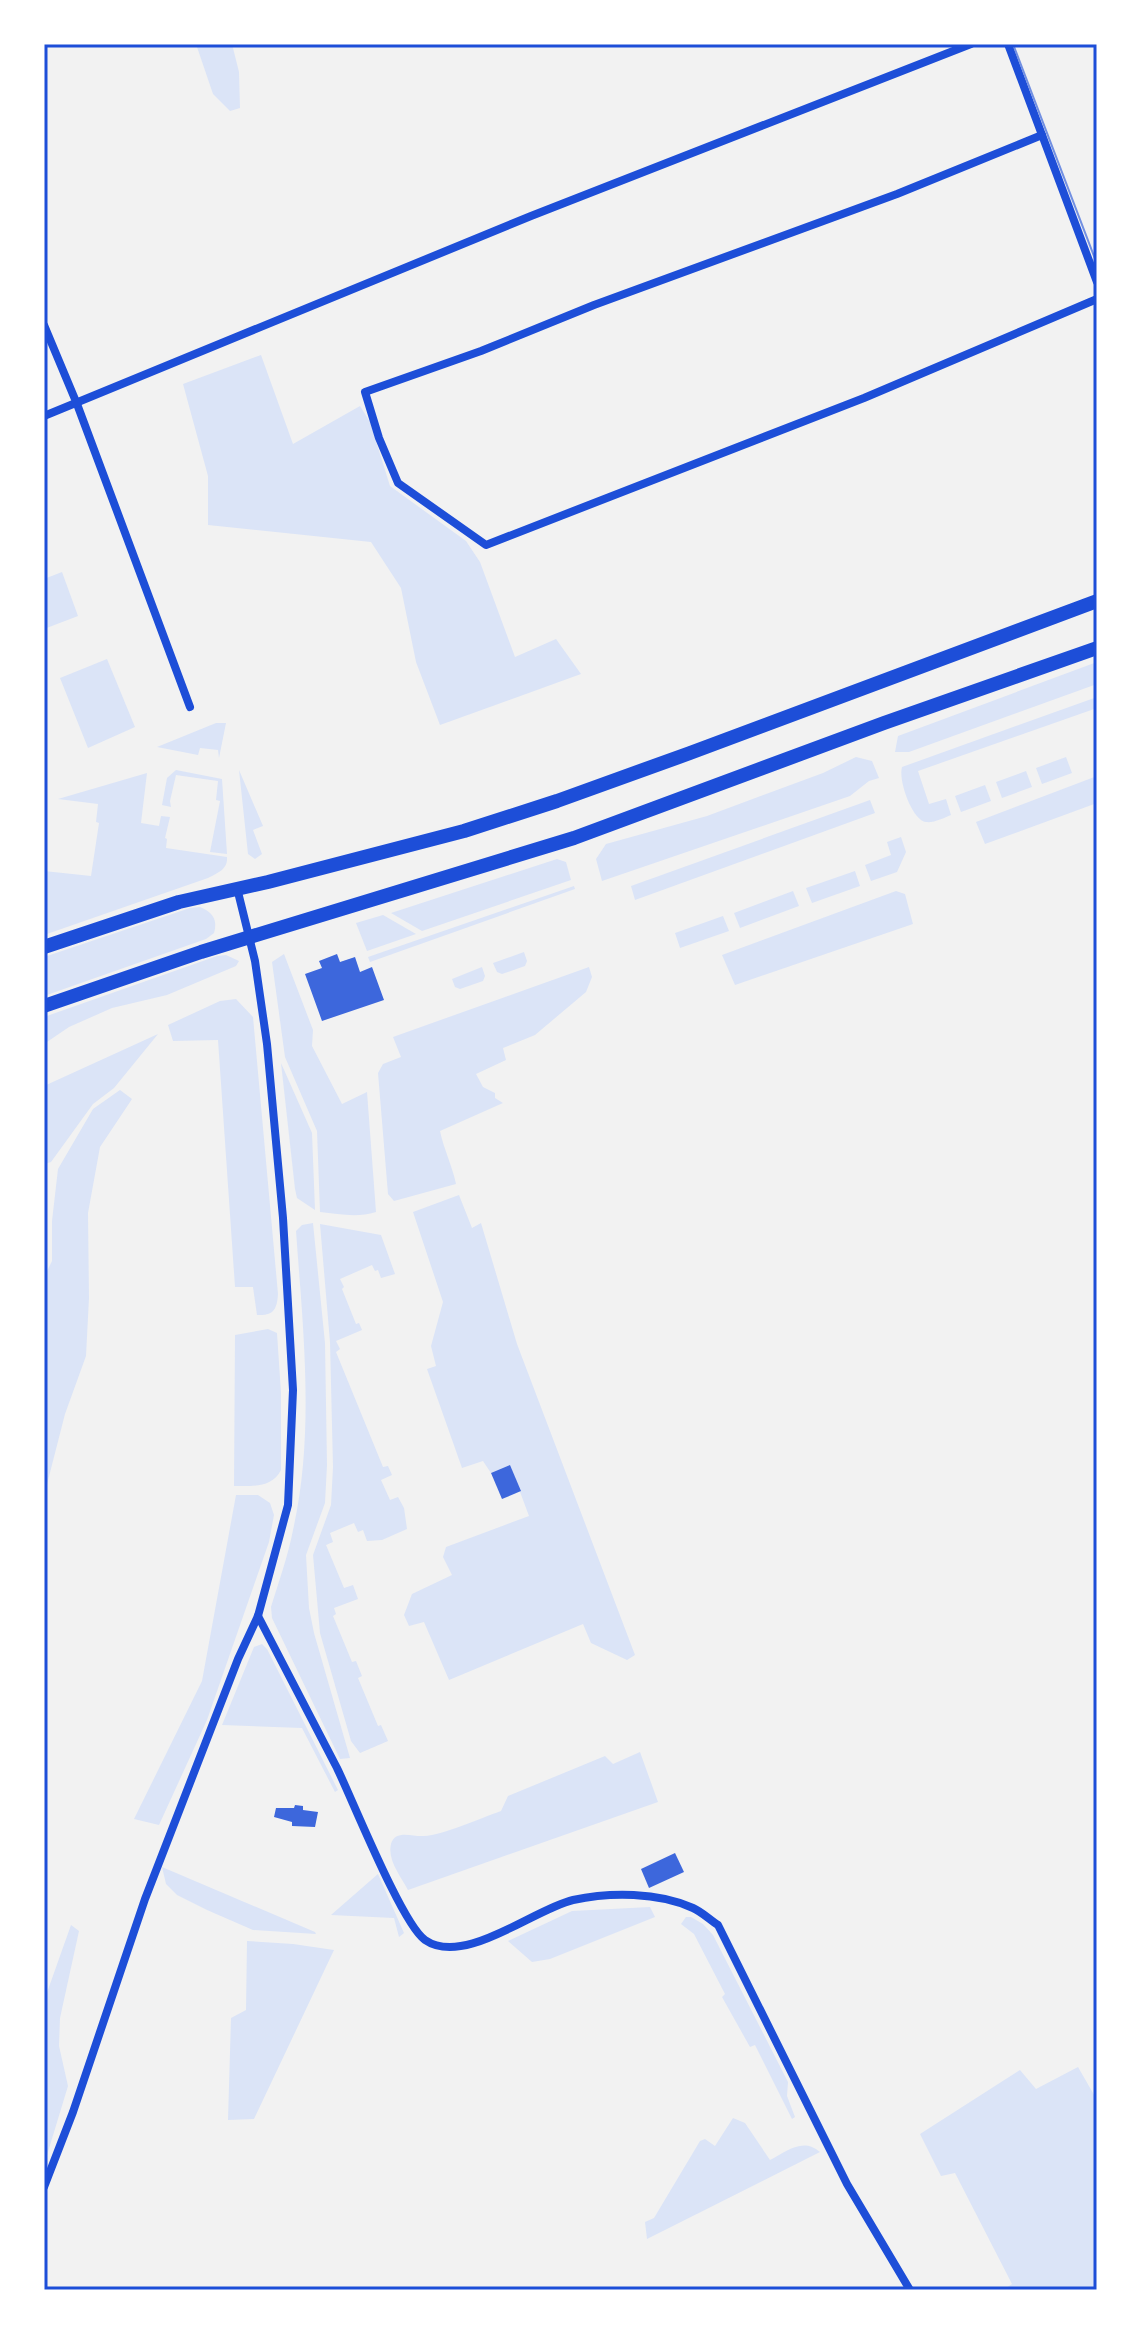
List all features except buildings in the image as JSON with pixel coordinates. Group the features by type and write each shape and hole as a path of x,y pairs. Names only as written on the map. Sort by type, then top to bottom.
{"main road":[{"path":"44,947 179,902 464,831 557,801 1097,601"},
{"path":"44,1006 248,937 574,838 1097,648"}],"street":[{"path":"44,416 531,216 971,44"},
{"path":"1008,44 1097,282"},
{"path":"1042,135 897,194 365,392 379,438 398,483 486,545 864,398 1097,299"},
{"path":"44,325 77,404 190,707"},
{"path":"44,2187 145,1899 238,1659 258,1616 288,1505 293,1390 283,1218 255,961 237,888"},
{"path":"258,1616 337,1768 407,1918 427,1942 451,1947 473,1942 571,1901 601,1897 640,1896 671,1900 695,1908 718,1925 847,2184 910,2290"}],"shaded area":[{"path":"196,44 232,44 239,72 240,108 230,111 213,94"},
{"path":"261,355 293,444 360,406 370,422 390,486 466,541 480,562 515,657 556,639 581,674 440,725 416,662 401,588 371,542 208,525 208,476 183,384"},
{"path":"62,572 78,616 44,629 44,579"},
{"path":"107,659 135,727 88,748 60,678"},
{"path":"1097,662 1097,684 909,752 895,752 898,736"},
{"path":"1097,697 1097,708 918,771 929,804 946,799 951,815 926,822 911,807 902,781 902,767"},
{"path":"216,723 226,723 219,758 218,750 200,748 198,755 157,747"},
{"path":"856,757 872,761 879,778 869,781 850,796 602,881 596,859 606,844 707,816 823,773"},
{"path":"1066,757 1072,773 1042,784 1036,768"},
{"path":"176,770 222,779 227,854 210,852 220,801 216,800 218,781 176,775 171,807 162,805 167,778"},
{"path":"239,770 263,826 253,830 262,854 255,859 248,854"},
{"path":"1026,771 1032,787 1002,798 996,782"},
{"path":"147,773 141,823 159,826 161,816 170,817 166,848 227,857 224,868 208,878 44,935 44,871 91,876 99,823 96,822 98,804 58,799"},
{"path":"1097,776 1097,803 985,844 976,822"},
{"path":"985,785 991,801 961,812 955,796"},
{"path":"870,800 875,813 635,900 631,886"},
{"path":"901,837 906,852 897,872 871,881 865,865 891,855 887,842"},
{"path":"557,859 566,862 571,880 422,931 391,913"},
{"path":"855,871 860,886 812,903 806,888"},
{"path":"574,886 575,889 370,962 368,957"},
{"path":"793,891 799,906 740,928 734,913"},
{"path":"896,891 905,894 913,924 735,985 722,955"},
{"path":"200,907 214,920 214,933 206,939 44,996 44,957"},
{"path":"383,915 416,934 367,951 356,923"},
{"path":"723,916 729,931 680,948 675,933"},
{"path":"524,952 525,966 502,974 497,972 493,963"},
{"path":"284,954 313,1030 312,1046 342,1104 367,1092 376,1212 355,1215 320,1212 317,1131 285,1057 272,962"},
{"path":"226,955 239,961 236,966 167,995 112,1008 69,1027 44,1044 44,1017"},
{"path":"482,967 483,981 460,989 455,987 452,979"},
{"path":"589,967 592,977 586,992 535,1035 503,1048 506,1060 476,1074 483,1087 495,1093 495,1098 503,1103 440,1131 456,1184 394,1201 388,1194 378,1073 383,1064 401,1057 393,1037"},
{"path":"236,999 253,1017 278,1294 274,1310 263,1315 257,1315 253,1287 235,1287 218,1040 173,1041 168,1025 220,1001"},
{"path":"158,1034 114,1088 93,1104 51,1162 44,1164 44,1086"},
{"path":"281,1063 312,1133 315,1210 297,1198"},
{"path":"120,1090 132,1099 100,1147 88,1213 86,1356 65,1414 44,1496 44,1277 52,1261 52,1221 58,1169 93,1109"},
{"path":"459,1195 472,1228 481,1223 517,1344 635,1655 627,1660 591,1643 583,1624 449,1680 424,1622 409,1626 404,1615 412,1594 452,1575 443,1557 446,1547 529,1516 510,1465 491,1473 483,1461 462,1468 427,1369 436,1366 431,1346 443,1302 413,1212"},
{"path":"313,1223 325,1343 327,1465 325,1503 306,1555 309,1608 314,1633 350,1758 340,1759 272,1618 271,1607 289,1549 300,1493 305,1381 296,1231 302,1225"},
{"path":"320,1224 381,1235 395,1274 381,1278 372,1265 340,1279 356,1324 359,1323 362,1330 336,1341 340,1349 336,1352 383,1467 388,1466 392,1475 381,1480 390,1500 398,1497 404,1508 407,1529 382,1540 367,1541 363,1530 358,1532 354,1523 330,1533 333,1542 326,1545 344,1588 353,1585 358,1599 334,1608 336,1614 333,1616 352,1662 356,1661 362,1676 358,1678 378,1726 381,1725 388,1741 360,1753 351,1741 320,1633 313,1555 331,1505 333,1467 330,1342"},
{"path":"268,1329 277,1333 281,1470 267,1483 234,1486 235,1335"},
{"path":"236,1495 258,1495 270,1503 274,1515 269,1542 207,1720 159,1825 134,1819 202,1681"},
{"path":"262,1644 338,1790 335,1792 302,1728 222,1725 254,1647"},
{"path":"640,1752 658,1802 408,1890 395,1868 390,1850 396,1837 432,1835 451,1829 501,1811 508,1796 605,1756 613,1764"},
{"path":"162,1867 316,1934 253,1930 207,1910 177,1895 166,1884"},
{"path":"378,1874 404,1933 399,1937 394,1918 331,1915"},
{"path":"650,1907 655,1917 550,1959 532,1962 508,1941 572,1911"},
{"path":"686,1917 703,1924 713,1935 788,2082 787,2096 795,2117 792,2119 755,2045 750,2047 722,1997 725,1994 694,1934 681,1924"},
{"path":"71,1925 79,1931 60,2018 59,2046 68,2086 44,2165 44,2001"},
{"path":"247,1941 334,1950 254,2119 228,2120 231,2018 246,2010"},
{"path":"1078,2067 1097,2100 1097,2290 1003,2290 1012,2284 955,2173 941,2176 920,2134 1020,2070 1036,2089"},
{"path":"733,2118 745,2123 770,2160 801,2146 820,2152 647,2239 645,2222 654,2218 700,2141 705,2139 715,2146"}],"tram line":[{"path":"1013,44 1097,264"}]}
